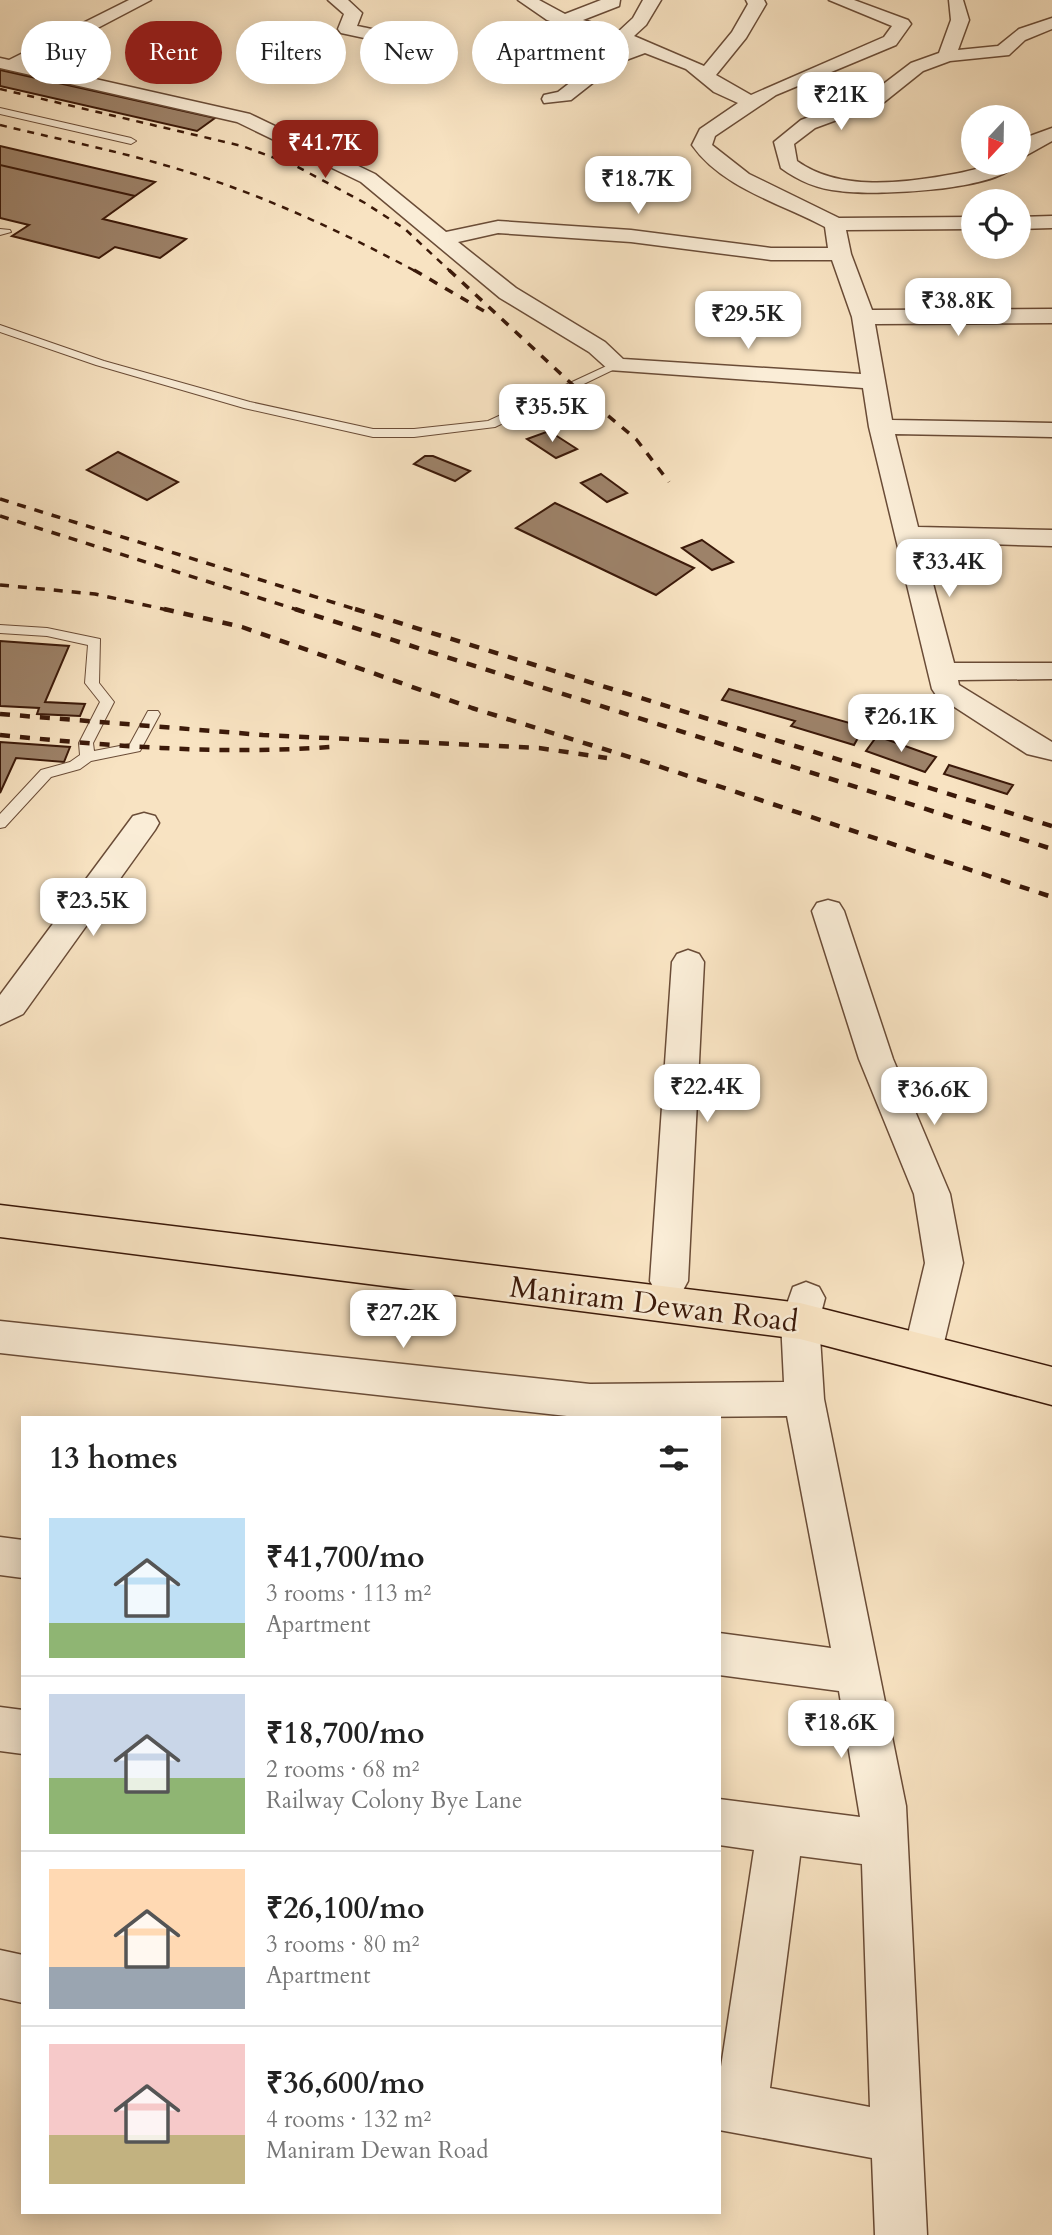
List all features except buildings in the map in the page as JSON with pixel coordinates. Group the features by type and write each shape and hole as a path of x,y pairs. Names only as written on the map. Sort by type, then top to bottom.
{"main road":[{"name":"Maniram Dewan Road","path":"0,1199 669,1281 925,1340 1052,1362"},
{"name":"Maniram Dewan Road","path":"0,1221 803,1310"},
{"name":"Maniram Dewan Road","path":"925,1340 1052,1386"}],"street":[{"path":"6,65 142,0"},
{"path":"337,0 353,13 347,29 360,32"},
{"path":"527,0 552,16 569,21"},
{"path":"566,20 613,2 610,0"},
{"path":"629,31 640,21 652,0"},
{"path":"707,74 740,34 757,4 755,0"},
{"path":"838,0 902,24 890,41 769,91 751,102 708,133 702,145 706,154 730,171 835,224 961,223"},
{"path":"947,56 960,20 956,2"},
{"path":"982,175 964,180 904,187 840,185 815,180 787,167 781,155 784,142 808,124 876,99 917,67 947,56 1003,51 1011,41 1025,32 1052,23"},
{"path":"629,42 692,65 707,74 721,88 751,102"},
{"path":"551,99 564,96 612,59 642,48"},
{"path":"6,65 243,118 368,178 508,293 597,347 617,365 876,382"},
{"path":"1031,144 1052,134"},
{"path":"1031,223 1052,222"},
{"path":"835,224 840,254 863,317 876,382 881,427 946,689 1037,747 1052,751"},
{"path":"441,239 498,227 631,236 771,254 840,254"},
{"path":"863,317 1052,316"},
{"path":"881,427 1052,430"},
{"path":"908,534 1052,537"},
{"path":"942,671 1052,671"},
{"path":"0,1013 11,1005 144,823"},
{"path":"828,911 876,1059 932,1194 944,1263 925,1340"},
{"path":"669,1281 688,962"},
{"path":"803,1310 804,1399 883,1806 901,2235"},
{"path":"0,1336 590,1401 804,1399"},
{"path":"0,1556 21,1559"},
{"path":"721,1654 858,1673"},
{"path":"0,1729 21,1732"},
{"path":"721,1822 885,1844"},
{"path":"780,1830 731,2107 897,2137"},
{"path":"0,1975 21,1979"}],"lane":[{"path":"0,111 131,141"},
{"path":"0,328 100,363 248,405 373,433 414,433 491,424 617,365"},
{"path":"0,629 47,632 94,642 92,683 107,702 86,743 87,757"},
{"path":"0,823 46,773 75,766 87,757 135,748 153,714"}],"railway":[{"path":"0,89 242,146 294,165 365,203 405,229 451,272"},
{"path":"0,125 148,161 226,185 364,244 417,272"},
{"path":"414,270 484,311"},
{"path":"449,270 589,400 636,439 669,482"},
{"path":"0,499 361,611"},
{"path":"0,516 301,611"},
{"path":"0,585 95,594 172,611"},
{"path":"164,609 242,627 472,708 655,765 1052,897"},
{"path":"295,609 1052,849"},
{"path":"355,609 1052,826"},
{"path":"0,714 263,735 539,748 607,758"},
{"path":"0,735 206,750 330,747"}]}
